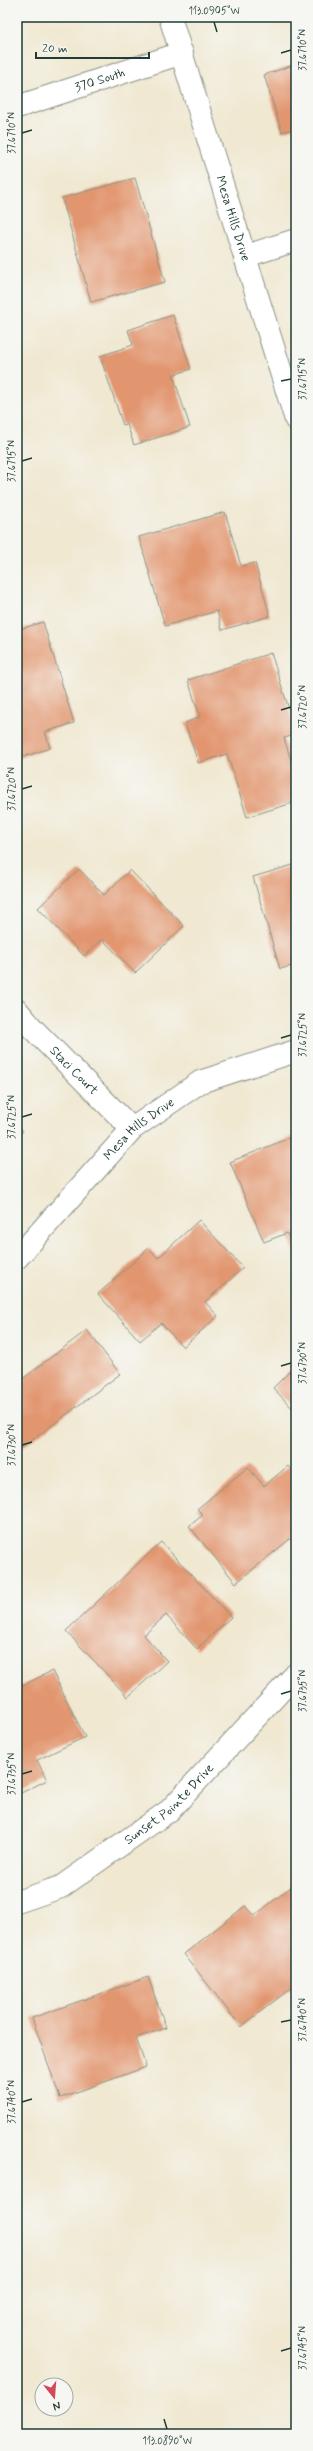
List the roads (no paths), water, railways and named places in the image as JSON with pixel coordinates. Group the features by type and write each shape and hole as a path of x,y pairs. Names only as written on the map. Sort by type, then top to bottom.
{"street":[{"name":"Mesa Hills Drive","path":"170,17 246,256 296,420"},
{"name":"370 South","path":"17,107 182,54"},
{"path":"246,256 296,240"},
{"name":"Staci Court","path":"17,1010 32,1029 132,1129"},
{"name":"Mesa Hills Drive","path":"17,1258 132,1129 200,1082 296,1051"},
{"name":"Sunset Pointe Drive","path":"17,1902 61,1887 170,1810 296,1674"}]}
